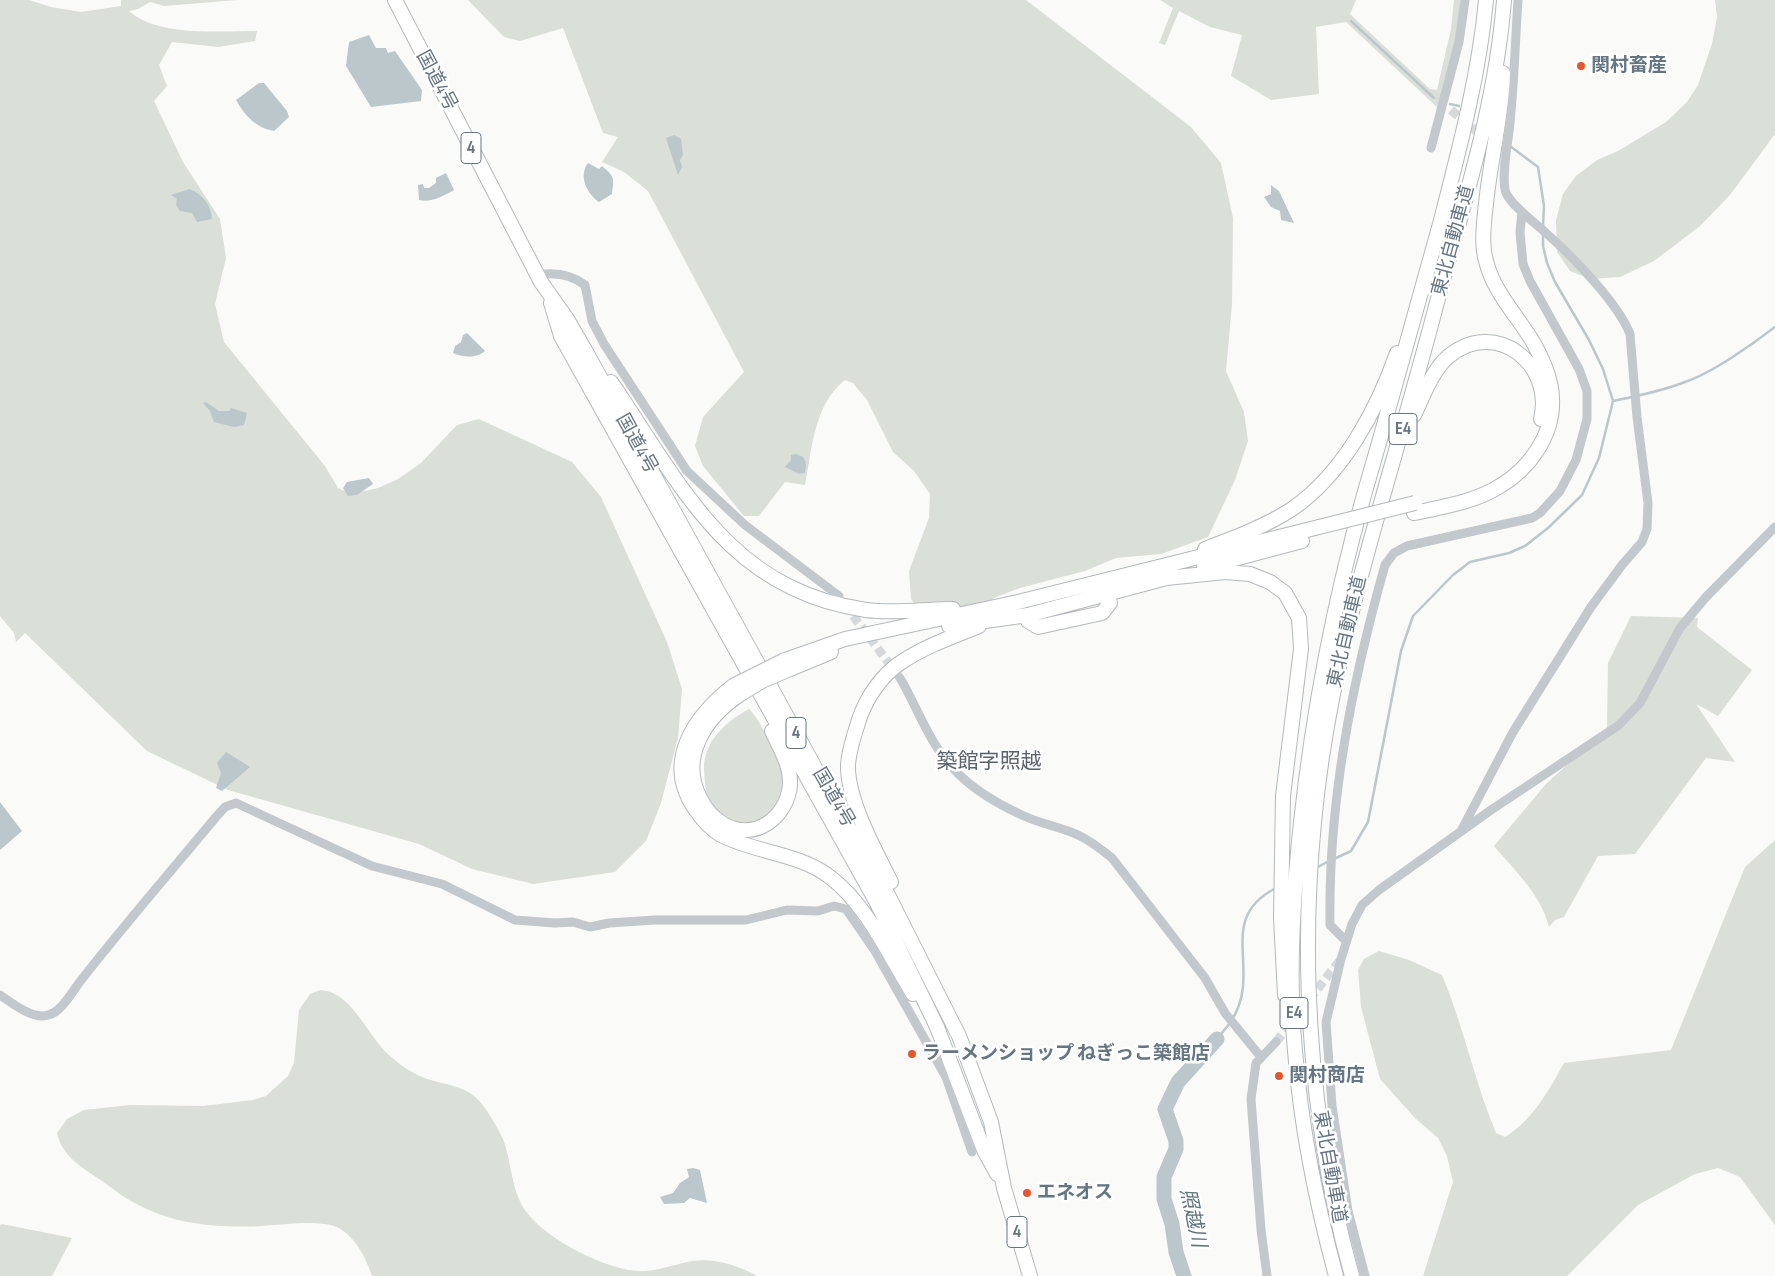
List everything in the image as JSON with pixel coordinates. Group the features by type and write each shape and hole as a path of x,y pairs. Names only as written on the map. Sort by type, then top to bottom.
{"highway":[{"name":"国道4号","path":"395,0 538,275 585,350 826,787 887,892 959,1036 991,1122 1004,1188 1030,1276"},
{"name":"東北自動車道","path":"1336,1276 1311,1169 1291,1049 1284,980 1287,917 1296,870 1312,728 1332,624 1363,500 1430,259 1473,88 1486,0"},
{"name":"東北自動車道","path":"1352,1276 1329,1176 1316,1088 1310,1015 1308,948 1312,860 1322,765 1332,699 1365,560 1398,449 1480,143 1492,87 1505,0"},
{"path":"1415,508 1456,503 1500,486 1524,468 1540,446 1549,425 1552,399 1546,371 1533,342 1497,290 1486,260 1484,228 1503,77 1505,0"},
{"path":"1157,566 1216,545 1292,508 1314,490 1338,465 1354,442 1376,402 1395,359 1430,259"},
{"name":"国道4号","path":"549,295 561,336 876,901 937,1026 957,1089 984,1150 1004,1188"},
{"path":"959,1036 945,991 866,833 854,796 848,766 855,733 864,705 881,682 898,664 923,649 992,617 1005,605 1157,566 1319,532 1415,508 1487,482 1502,474 1522,457 1535,436 1542,414 1541,391 1532,367 1515,350 1501,344 1474,343 1460,349 1447,358 1433,377 1398,449"},
{"path":"585,350 604,372 705,520 731,547 768,576 819,600 868,610 1022,619 1110,602 1125,590"},
{"path":"1022,619 1319,532"},
{"path":"1166,578 1225,572 1250,574 1270,582 1285,593 1299,618 1301,648 1283,796 1281,871 1287,917"},
{"path":"937,1026 917,1000 853,898 830,877 786,856 743,845 719,834 702,820 690,802 684,787 681,767 689,735 699,718 736,691 787,664 845,639 992,617"},
{"path":"736,691 702,732 693,758 692,776 700,798 713,817 737,829 752,830 768,825 781,813 787,799 790,784 787,762 767,720 764,699"}],"street":[{"path":"1431,148 1447,109 1465,0"},
{"path":"1461,832 1518,724 1591,607 1622,564 1642,542 1647,529 1648,503 1637,417 1630,334 1626,324 1603,293 1548,235 1522,212 1506,192 1503,152 1508,137 1518,0"},
{"path":"1346,941 1330,925 1329,871 1331,849 1355,686 1385,565 1394,553 1407,546 1430,539 1525,521 1540,513 1560,491 1576,460 1581,445 1588,413 1584,380 1530,282 1521,250 1522,212"},
{"path":"538,275 552,272 575,278 585,284 592,321 604,344 687,471 750,530 839,596"},
{"path":"1364,1276 1348,1211 1332,1106 1326,1022 1346,941 1362,905 1379,890 1461,832 1619,724 1640,702 1680,628 1706,598 1775,527"},
{"path":"900,678 934,741 946,760 961,777 1004,806 1025,817 1076,834 1096,844 1112,858 1205,978 1225,1013 1260,1056"},
{"path":"0,995 15,1005 39,1016 49,1016 60,1006 210,825 226,807 236,803 372,866 442,884 515,920 573,922 590,927 609,923 654,920 746,920 788,910 818,911 841,906 855,920 875,951 957,1089 972,1152"},
{"path":"1267,1276 1261,1230 1251,1099 1253,1072 1260,1056 1276,1042"},
{"path":"957,1089 976,1081"}],"shaded area":[{"path":"0,0 29,0 51,7 81,12 121,6 121,0 238,0 164,6 150,2 138,9 129,11 141,19 172,29 208,32 257,31 255,41 218,47 172,42 159,65 167,86 154,101 183,162 220,219 226,258 215,304 224,342 325,466 338,488 351,494 378,488 398,479 421,463 457,425 479,419 572,462 601,497 667,642 682,689 678,738 661,803 646,841 615,872 533,884 472,869 419,844 228,790 147,751 25,633 16,642 14,633 0,616"},
{"path":"468,0 1026,0 1191,127 1221,163 1233,218 1232,304 1226,371 1244,412 1248,441 1235,480 1208,537 1161,554 1116,558 1085,571 1020,588 996,597 960,617 923,615 911,599 909,571 929,518 930,494 914,471 893,452 867,400 853,383 845,380 827,401 821,414 816,428 805,485 785,482 759,516 744,516 703,466 695,446 703,417 744,372 648,191 624,172 602,162 618,137 603,133 563,28 520,41 504,37"},
{"path":"1160,0 1356,0 1350,14 1430,89 1437,90 1451,29 1454,0 1461,0 1454,47 1438,108 1346,22 1316,27 1319,94 1271,100 1231,76 1242,35 1210,27 1179,11 1165,45 1159,43 1173,8"},
{"path":"1715,0 1775,0 1775,134 1730,195 1700,226 1654,261 1620,277 1591,279 1570,271 1557,252 1556,220 1563,194 1576,176 1597,160 1618,151 1666,122 1687,102 1698,85 1712,44 1717,17"},
{"path":"369,35 376,48 386,48 388,53 395,51 422,90 421,101 371,107 346,66 349,42"},
{"path":"259,83 264,83 287,111 289,117 274,131 256,124 243,111 236,100"},
{"path":"674,135 681,139 683,155 680,160 682,167 678,175 666,138"},
{"path":"588,163 599,169 602,166 613,178 612,194 599,202 585,184 584,173"},
{"path":"446,173 454,190 432,200 419,200 418,185 423,184 424,188 429,188 436,183 436,178"},
{"path":"1271,185 1279,191 1294,223 1281,220 1280,211 1271,207 1264,197 1271,194"},
{"path":"190,189 206,201 212,219 197,222 192,213 180,211 176,205 177,199 171,195"},
{"path":"467,333 485,351 481,354 469,356 453,353 455,346 461,342 463,335"},
{"path":"206,402 219,411 229,411 231,408 247,413 244,425 234,427 214,422 210,411 203,403"},
{"path":"796,454 803,457 806,463 805,473 799,474 785,467 791,460 791,455"},
{"path":"369,478 373,484 357,495 348,496 343,488 347,482"},
{"path":"1631,616 1698,618 1697,627 1752,670 1718,716 1696,704 1735,762 1706,758 1635,854 1598,856 1564,917 1555,920 1549,927 1534,893 1494,846 1546,784 1607,728 1608,663"},
{"path":"749,709 758,720 778,756 783,768 784,778 780,799 774,811 765,820 751,824 735,821 715,809 708,796 704,770 705,760 712,741 725,726"},
{"path":"226,752 250,767 222,791 216,788 221,773 217,763"},
{"path":"0,802 22,831 0,850"},
{"path":"1775,840 1775,1225 1740,1177 1718,1168 1695,1174 1638,1205 1567,1276 1423,1276 1453,1182 1447,1156 1438,1138 1416,1119 1380,1079 1361,1007 1358,970 1364,959 1379,951 1409,960 1442,975 1457,1014 1488,1113 1496,1133 1505,1137 1532,1113 1546,1094 1564,1063 1671,1050 1745,867"},
{"path":"320,990 331,992 350,1006 381,1047 402,1066 422,1077 456,1087 476,1097 496,1125 503,1139 515,1188 522,1206 537,1224 565,1244 598,1261 630,1270 644,1271 701,1260 734,1266 757,1276 372,1276 363,1254 353,1240 348,1234 334,1226 308,1223 262,1226 212,1225 164,1216 124,1197 79,1165 63,1148 57,1133 67,1119 84,1110 130,1105 203,1106 253,1100 266,1096 288,1076 294,1063 299,1010 310,994"},
{"path":"687,1169 700,1170 707,1203 690,1198 684,1203 664,1204 660,1197 673,1193 680,1183 689,1177"},
{"path":"0,1225 72,1238 52,1276 0,1276"}],"waterway":[{"path":"1351,21 1434,98"},
{"path":"1450,104 1459,106"},
{"path":"1510,146 1538,167 1544,206 1543,226"},
{"path":"1334,859 1351,851 1368,822 1401,651 1413,616 1453,575 1470,562 1509,553 1525,546 1548,528 1582,495 1599,458 1613,401 1603,369 1589,340 1555,282 1547,263 1543,246 1543,234"},
{"path":"1613,401 1659,391 1696,378 1732,358 1775,327"},
{"path":"1316,868 1329,861"},
{"path":"1233,1018 1241,1000 1243,930 1248,914 1258,900 1276,888"},
{"path":"1217,1039 1230,1023"},
{"name":"照越川","path":"1184,1276 1176,1252 1172,1224 1164,1199 1164,1177 1176,1149 1176,1141 1165,1109 1178,1082 1217,1039"}],"tunnel":[{"path":"1451,110 1497,148"},
{"path":"845,605 900,678"},
{"path":"1276,1042 1341,959"}],"place":[{"name":"関村畜産","path":"1581,66"},
{"name":"ラーメンショップ ねぎっこ築館店","path":"912,1054"},
{"name":"関村商店","path":"1279,1076"},
{"name":"エネオス","path":"1027,1193"}],"district":[{"name":"築館字照越","path":"989,763"}]}
